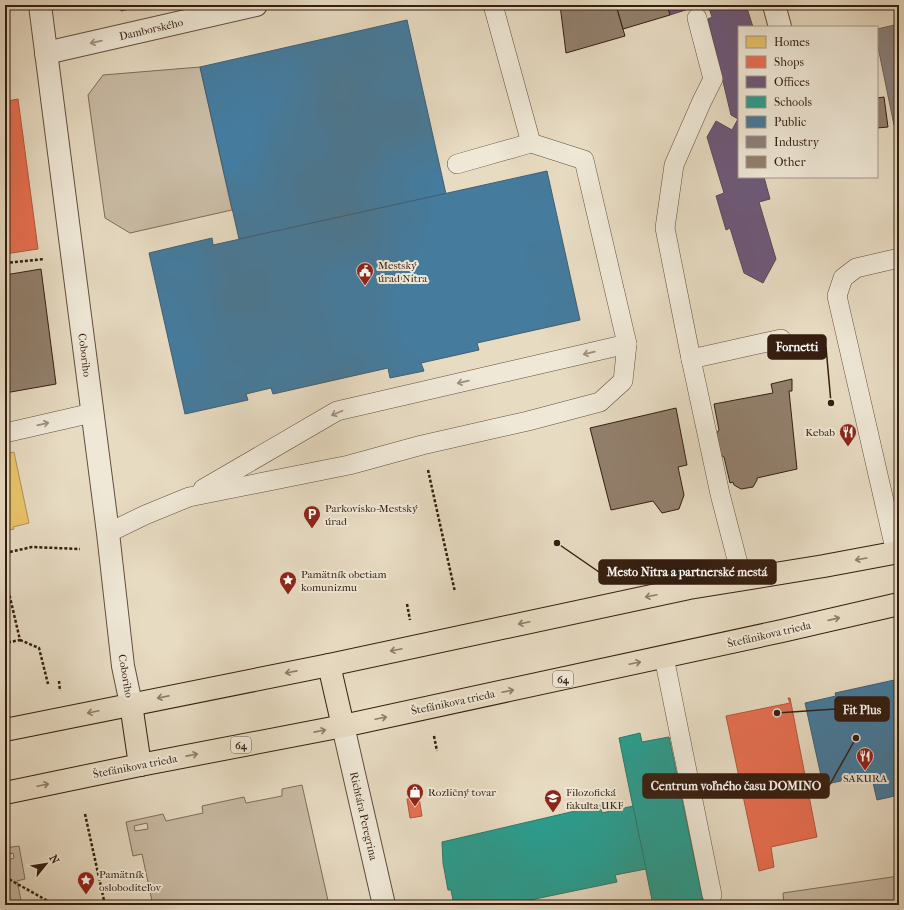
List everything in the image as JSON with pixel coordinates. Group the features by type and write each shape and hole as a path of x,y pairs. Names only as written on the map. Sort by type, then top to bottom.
{"main road":[{"path":"5,730 329,665 681,590 898,553"},
{"name":"Štefánikova trieda","path":"5,793 140,765 343,726 664,657 899,604"},
{"path":"329,665 343,726"},
{"path":"131,704 140,765"}],"street":[{"name":"Coboriho","path":"40,5 108,533 123,666 131,704"},
{"name":"Damborského","path":"46,53 256,5"},
{"path":"774,5 780,26"},
{"name":"Richtára Peregrina","path":"343,726 384,905"}],"lane":[{"path":"493,5 531,143"},
{"path":"697,18 713,79 674,165 665,228 720,494 742,580"},
{"path":"189,497 349,465 422,445 528,421 600,402 623,381 627,344 584,160 531,143 457,164"},
{"path":"898,553 837,296 842,278 856,268 899,258"},
{"path":"691,359 781,339"},
{"path":"108,533 145,515 189,497 337,411 627,344"},
{"path":"5,433 92,413"},
{"path":"664,657 712,895"}],"path":[{"path":"5,263 72,255"},
{"path":"422,445 455,592"},
{"path":"5,553 32,547 80,549"},
{"path":"5,576 20,640"},
{"path":"407,604 411,628"},
{"path":"5,643 20,640 39,648 48,684"},
{"path":"434,735 437,751"},
{"path":"85,814 105,905"},
{"path":"5,877 55,905"}],"shaded area":[{"path":"200,67 232,210 130,233 105,218 88,95 103,75"},
{"path":"302,785 329,905 144,905 143,903 152,901 142,854 133,856 126,822 163,814 166,821 203,813 202,806 244,797 246,803 282,796 282,789","holes":["147,823 148,829 135,831 134,826"]},
{"path":"19,846 25,879 17,881 22,905 5,905 5,861 14,858 13,853 5,855 5,848"},
{"path":"899,876 899,905 784,905 783,893"}],"building: Homes":[{"path":"14,452 29,523 13,527 14,529 5,531 5,454"}],"building: Shops":[{"path":"5,79 8,101 18,99 38,249 5,254"},
{"path":"788,698 790,698 817,837 771,847 774,867 759,871 726,716 790,703"},
{"path":"419,797 422,816 410,818 407,799"}],"building: Offices":[{"path":"120,5 147,5 121,11"},
{"path":"667,5 701,5 670,15"},
{"path":"708,5 746,5 753,26 738,26 738,119 731,115 708,19 712,17"},
{"path":"738,119 738,178 764,178 770,199 759,202 776,259 763,283 744,273 730,228 726,230 716,196 724,193 707,137 716,121 732,130"}],"building: Schools":[{"path":"640,733 642,742 669,737 704,905 653,905 619,738"},
{"path":"601,805 602,813 633,806 646,869 615,875 617,882 506,905 454,905 451,890 448,890 443,863 442,842"}],"building: Public":[{"path":"407,20 446,194 239,239 200,67"},
{"name":"Mestský úrad Nitra","path":"547,171 580,320 477,343 479,350 421,363 424,371 390,378 388,368 273,394 271,388 246,394 248,400 185,414 149,253 212,238 213,245"},
{"path":"899,679 899,795 877,800 871,774 823,785 805,703 836,696 835,693"}],"building: Industry":[{"path":"899,24 899,123 894,125 878,47 878,29"}],"building: Other":[{"path":"560,5 616,5 625,36 566,53"},
{"path":"616,5 667,5 670,15 623,29"},
{"path":"884,97 888,127 878,128 878,98"},
{"path":"41,269 56,384 5,393 5,275"},
{"path":"792,379 792,391 789,391 797,469 757,478 753,487 741,489 734,485 733,482 730,483 724,457 719,454 715,435 719,430 714,404 773,393 771,384"},
{"path":"676,408 687,465 678,467 684,495 679,509 662,513 653,501 611,510 590,428"}],"place":[{"name":"Mestský úrad Nitra","path":"365,286"},
{"name":"Fornetti","path":"831,403"},
{"name":"Kebab","path":"848,447"},
{"name":"Parkovisko-Mestský úrad","path":"312,529"},
{"name":"Mesto Nitra a partnerské mestá","path":"557,543"},
{"name":"Pamätník obetiam komunizmu","path":"288,595"},
{"name":"Fit Plus","path":"777,713"},
{"name":"Centrum voľného času DOMINO","path":"856,738"},
{"name":"SAKURA","path":"865,771"},
{"name":"Rozličný tovar","path":"415,807"},
{"name":"Filozofická fakulta UKF","path":"553,813"},
{"name":"Pamätník osloboditeľov","path":"86,895"}]}
